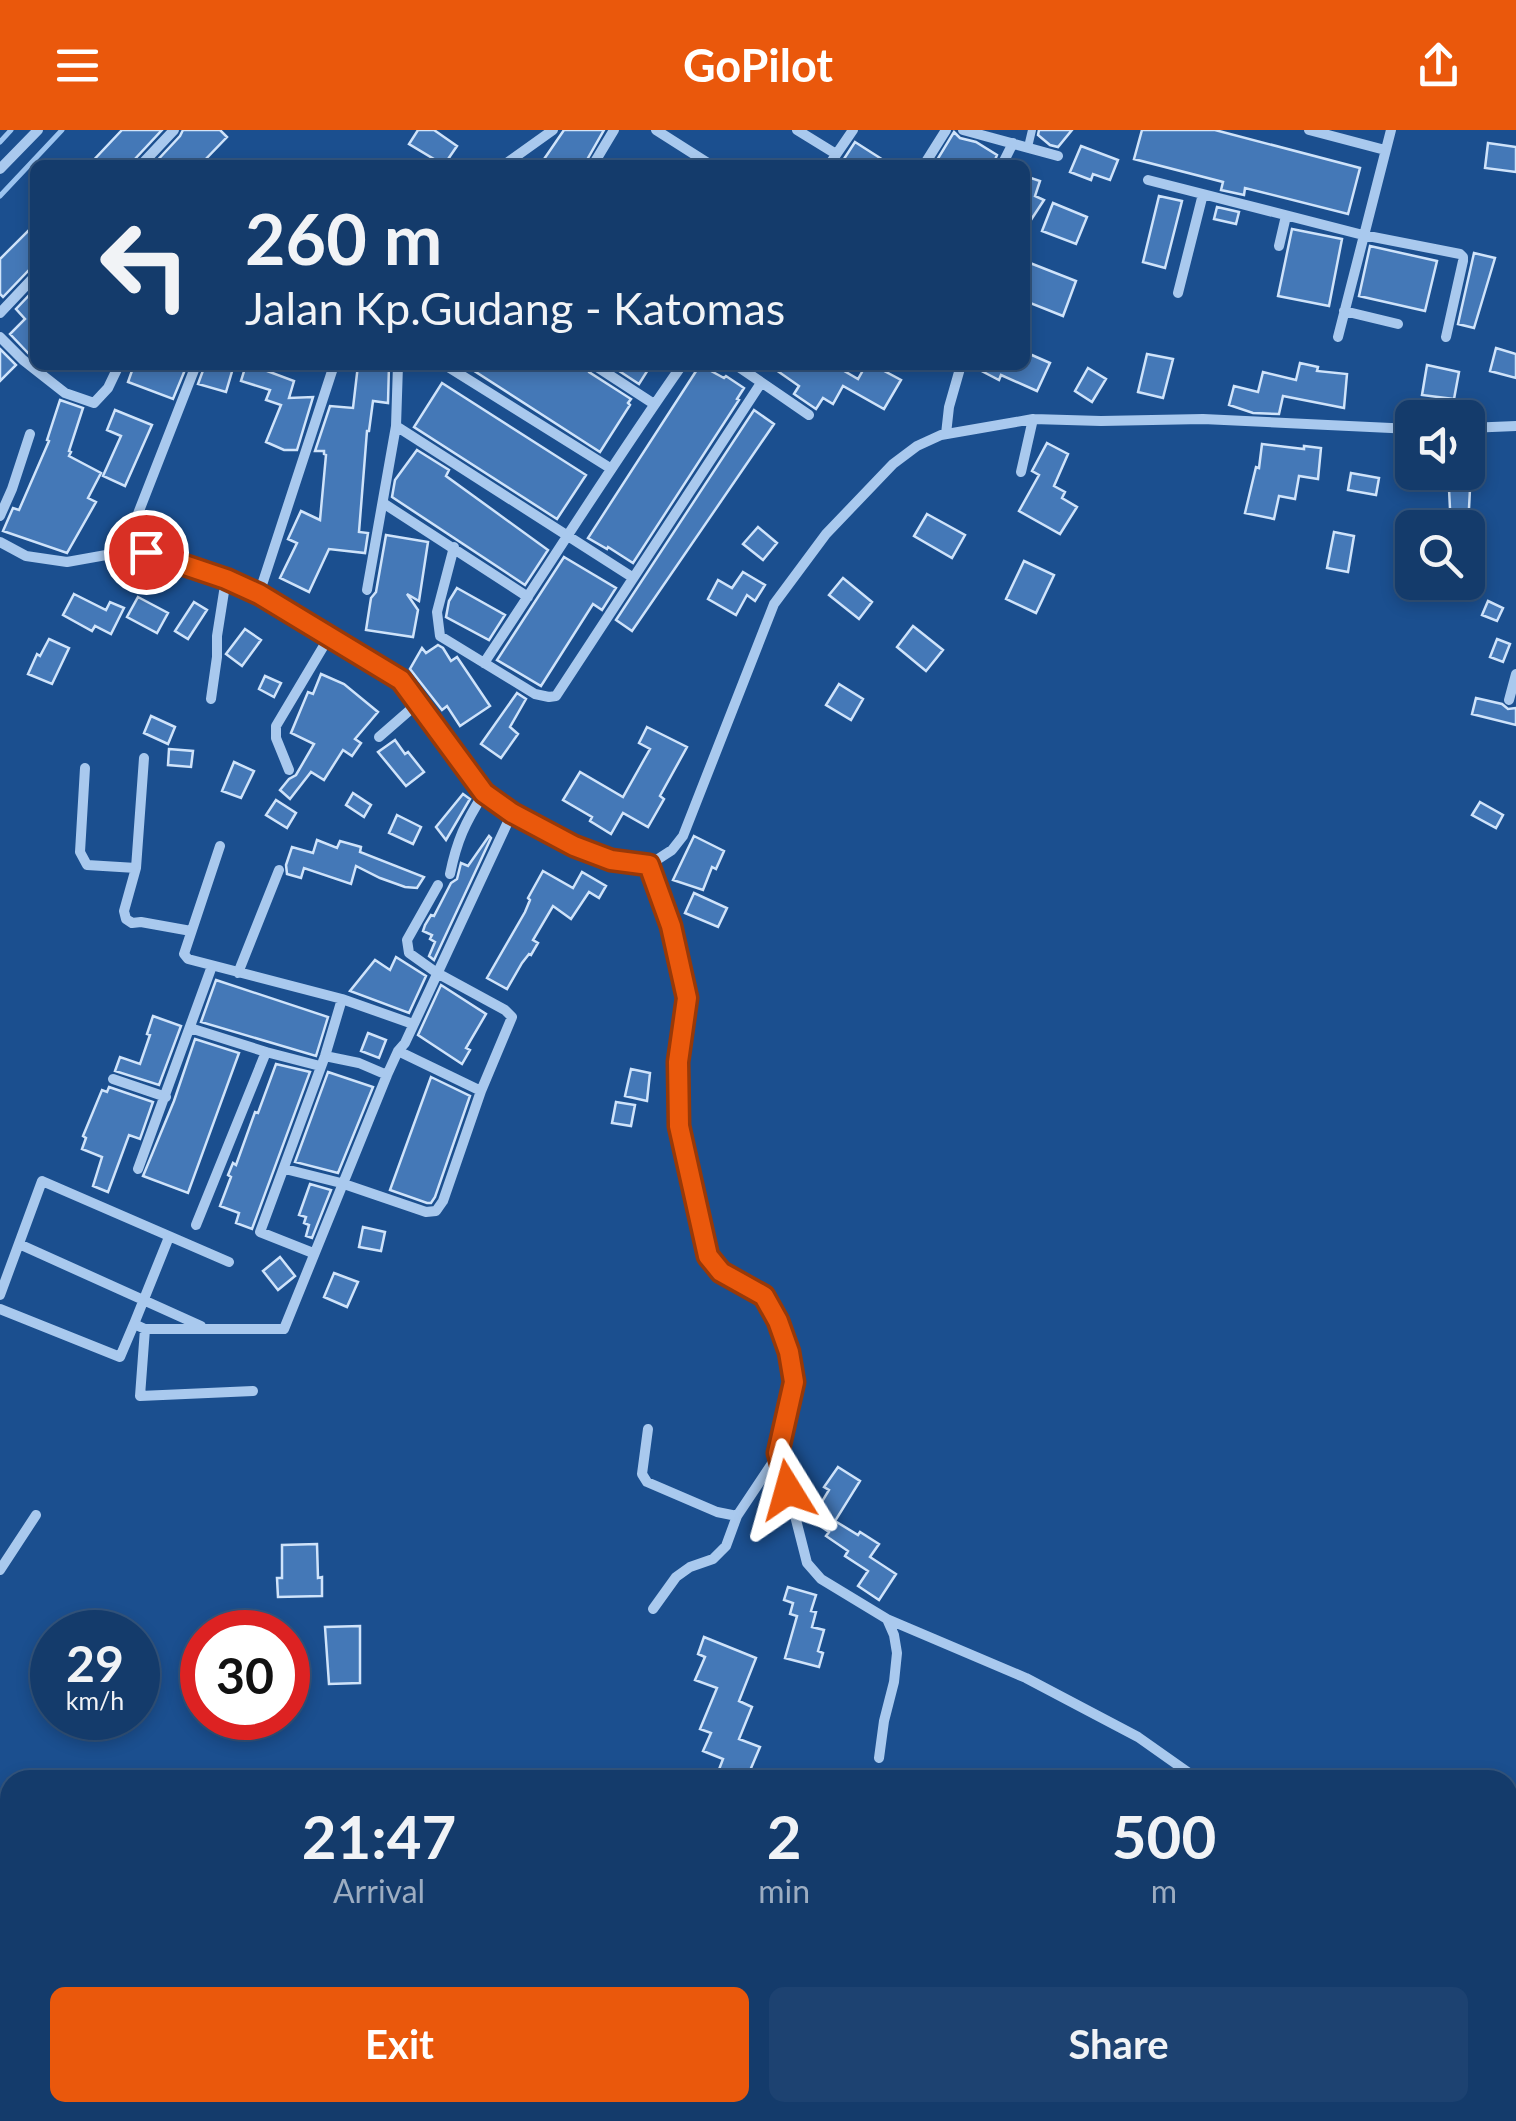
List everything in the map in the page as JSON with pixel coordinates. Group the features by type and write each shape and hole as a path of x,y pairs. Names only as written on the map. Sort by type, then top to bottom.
{"street":[{"path":"0,169 38,130"},
{"path":"146,160 174,130"},
{"path":"511,160 552,130"},
{"path":"596,160 614,130"},
{"path":"656,130 703,160"},
{"path":"797,130 836,154"},
{"path":"832,160 852,130"},
{"path":"927,160 946,130"},
{"path":"963,130 1058,156"},
{"path":"1309,130 1385,150"},
{"path":"1338,336 1391,130"},
{"path":"1004,160 1013,143"},
{"path":"1148,180 1363,236 1460,254 1463,257 1446,336"},
{"path":"1178,293 1203,194"},
{"path":"1279,246 1286,216"},
{"path":"0,313 30,281"},
{"path":"1344,312 1398,324"},
{"path":"0,338 30,366"},
{"path":"36,370 65,393 94,402 108,388 117,370"},
{"path":"122,552 194,370"},
{"path":"259,594 332,370"},
{"path":"367,590 396,426 398,370"},
{"path":"453,370 610,468"},
{"path":"602,370 654,404"},
{"path":"484,663 678,370"},
{"path":"743,370 809,414"},
{"path":"946,434 960,370"},
{"path":"454,548 437,612 440,636 535,694 556,696 761,383"},
{"path":"0,542 26,556 67,562 122,552 146,552 259,594 401,680 484,793 512,813 574,846 611,860 649,865 672,850 683,836 774,604 826,534 893,464 917,446 946,434 1033,419 1203,419 1395,428"},
{"path":"1021,472 1033,419"},
{"path":"396,426 632,577"},
{"path":"1485,427 1516,426"},
{"path":"0,516 30,434"},
{"path":"382,503 528,597"},
{"path":"211,699 226,579"},
{"path":"289,770 276,738 276,726 330,637"},
{"path":"1509,700 1516,674"},
{"path":"379,737 418,703"},
{"path":"144,758 136,868 124,911 132,923 191,931"},
{"path":"85,768 82,858 87,865 136,868"},
{"path":"450,874 464,824 484,793"},
{"path":"140,1326 284,1329 387,1075 512,813"},
{"path":"220,846 184,954 188,960 342,999 413,1024"},
{"path":"649,865 671,926 687,998 678,1062 679,1126 708,1256 721,1272 764,1296 789,1352 794,1382 778,1453 737,1516 726,1546 713,1558 676,1577 654,1609"},
{"path":"238,973 280,870"},
{"path":"284,1169 341,1183 426,1212 436,1211 443,1201 481,1091 512,1017 409,953 407,940 438,885"},
{"path":"138,1168 212,966"},
{"path":"313,1254 260,1232 342,999"},
{"path":"190,1028 266,1052 359,1063 387,1075"},
{"path":"398,1051 481,1091"},
{"path":"196,1226 266,1052"},
{"path":"113,1079 166,1097"},
{"path":"0,1294 42,1181 230,1262"},
{"path":"169,1236 143,1301 140,1396 253,1391"},
{"path":"19,1244 206,1329"},
{"path":"0,1309 120,1358 142,1373"},
{"path":"120,1358 140,1326"},
{"path":"648,1429 642,1474 647,1482 716,1512 737,1516"},
{"path":"778,1453 807,1563 821,1578 887,1619 1042,1687 1138,1737 1185,1770"},
{"path":"0,1570 36,1515"},
{"path":"879,1758 897,1654 887,1619"}],"lane":[{"path":"1028,147 1032,130"}],"building":[{"path":"122,130 162,130 134,160 94,160"},
{"path":"183,130 220,130 227,137 205,160 158,160"},
{"path":"418,130 434,130 457,146 447,160 436,160 409,144"},
{"path":"564,130 604,130 587,160 543,160"},
{"path":"1039,130 1072,130 1058,147 1038,135"},
{"path":"1142,130 1215,130 1360,168 1348,214 1245,188 1244,195 1221,190 1223,182 1134,159"},
{"path":"954,132 997,155 995,160 937,160"},
{"path":"855,142 883,160 843,160"},
{"path":"1488,143 1516,147 1516,172 1485,168"},
{"path":"1081,146 1118,160 1110,180 1093,174 1091,180 1070,172"},
{"path":"1030,178 1040,181 1035,196 1044,200 1030,221"},
{"path":"1159,196 1182,201 1165,268 1143,262"},
{"path":"1053,203 1087,217 1076,244 1042,231"},
{"path":"1217,207 1239,212 1236,224 1214,219"},
{"path":"30,229 30,270 3,297 0,259"},
{"path":"1292,229 1342,239 1329,306 1278,296"},
{"path":"1370,246 1437,261 1425,311 1359,296"},
{"path":"1474,253 1495,258 1474,328 1458,324"},
{"path":"1030,263 1076,281 1063,316 1030,303"},
{"path":"30,294 28,353 10,334 25,319 16,309"},
{"path":"1496,348 1516,354 1516,378 1490,371"},
{"path":"0,349 16,365 0,381"},
{"path":"1030,354 1050,363 1037,391 1001,375 999,380 980,370 1030,370"},
{"path":"1147,354 1173,359 1163,398 1138,392"},
{"path":"1300,363 1318,367 1317,371 1347,374 1344,408 1283,396 1279,414 1253,413 1229,405 1234,386 1258,392 1263,372 1296,380"},
{"path":"1427,365 1459,372 1454,399 1422,395"},
{"path":"1088,368 1106,379 1092,402 1075,391"},
{"path":"132,370 185,370 173,399 128,382"},
{"path":"203,370 232,370 226,392 198,384"},
{"path":"244,370 267,370 294,381 289,398 313,397 297,450 284,450 266,442 281,405 266,400 270,390 241,381"},
{"path":"357,370 389,370 388,403 373,401 367,431 359,532 368,533 365,553 329,549 309,592 280,578 297,543 288,539 301,511 320,520 326,455 324,451 315,451 330,406 353,408"},
{"path":"473,370 588,370 631,399 600,452"},
{"path":"618,370 648,370 639,384"},
{"path":"697,370 726,376 744,388 633,563 588,538"},
{"path":"776,370 843,370 858,379 863,370 882,370 901,380 884,409 843,386 833,404 823,398 816,409 794,394 799,386"},
{"path":"442,383 586,475 557,519 414,427"},
{"path":"60,400 83,408 69,456 101,473 88,498 96,502 67,553 3,531 13,508 19,510 49,441"},
{"path":"115,410 152,425 125,486 103,476 121,436 107,430"},
{"path":"754,410 774,424 632,631 616,620"},
{"path":"1047,443 1068,454 1054,486 1065,492 1062,498 1077,507 1060,534 1019,511 1039,475 1032,471"},
{"path":"1262,444 1321,448 1318,479 1299,476 1295,499 1279,496 1274,519 1245,513"},
{"path":"417,450 449,470 446,476 548,550 525,585 392,497 395,480"},
{"path":"1351,473 1379,478 1376,495 1348,490"},
{"path":"1449,490 1470,490 1469,510 1450,510"},
{"path":"927,514 965,535 952,558 914,536"},
{"path":"758,527 777,543 763,560 743,544"},
{"path":"1334,532 1354,536 1348,572 1327,568"},
{"path":"386,535 428,542 419,601 407,594 418,610 413,637 366,630"},
{"path":"564,557 616,588 602,610 593,604 541,686 497,660"},
{"path":"1024,561 1054,575 1036,613 1006,599"},
{"path":"743,572 765,585 755,601 747,595 736,615 708,599 718,580 732,588"},
{"path":"843,578 872,602 859,619 829,595"},
{"path":"457,588 505,615 489,640 446,617"},
{"path":"74,594 106,610 110,602 124,608 111,634 95,626 92,631 63,615"},
{"path":"138,597 168,613 157,633 127,617"},
{"path":"1488,601 1503,608 1497,621 1482,615"},
{"path":"194,602 207,610 188,639 175,631"},
{"path":"913,626 943,650 926,671 897,647"},
{"path":"245,629 261,640 242,666 226,654"},
{"path":"49,639 69,648 52,684 28,674"},
{"path":"1497,639 1510,644 1503,662 1490,657"},
{"path":"438,645 451,661 457,657 490,706 460,726 447,706 442,710 410,669 422,648 426,653"},
{"path":"321,674 344,684 378,712 355,739 361,743 352,756 343,750 324,780 311,772 290,799 280,790 296,775 314,744 291,733 308,692 313,694"},
{"path":"265,676 281,683 274,697 259,689"},
{"path":"839,684 863,699 851,720 826,705"},
{"path":"517,693 526,699 510,727 518,734 501,758 481,744"},
{"path":"1476,698 1516,708 1516,725 1472,714"},
{"path":"151,716 175,727 168,744 144,733"},
{"path":"647,727 687,747 648,827 623,813 611,834 563,800 580,772 623,797 650,749 639,743"},
{"path":"395,740 424,772 406,786 378,752"},
{"path":"169,749 193,751 191,767 168,765"},
{"path":"234,762 254,771 241,798 222,791"},
{"path":"353,793 371,805 364,817 346,805"},
{"path":"463,794 470,799 446,840 436,827"},
{"path":"276,800 296,813 287,828 266,815"},
{"path":"1480,802 1503,815 1496,828 1472,815"},
{"path":"397,815 421,827 413,844 389,833"},
{"path":"489,836 434,960 429,956 435,942 430,939 432,935 423,931 425,925 457,879 461,863 468,866"},
{"path":"694,836 724,851 703,890 673,880"},
{"path":"317,840 337,848 340,841 361,847 360,852 424,877 417,888 380,878 356,866 351,884 304,868 301,878 287,874 292,847 313,853"},
{"path":"543,871 573,888 582,872 606,886 599,898 589,892 571,919 553,906 533,940 538,943 507,989 487,978 525,912"},
{"path":"694,893 727,908 718,927 685,913"},
{"path":"396,957 426,976 409,1013 350,991 375,960 390,970"},
{"path":"216,980 328,1017 316,1056 201,1022"},
{"path":"441,985 486,1014 466,1048 470,1050 462,1064 418,1035"},
{"path":"153,1016 181,1026 159,1085 115,1071 120,1057 140,1064"},
{"path":"368,1033 386,1040 379,1058 361,1051"},
{"path":"195,1039 239,1053 188,1193 143,1176"},
{"path":"276,1064 310,1072 252,1229 236,1223 239,1213 220,1206 231,1177 228,1175 233,1163 236,1165"},
{"path":"631,1069 650,1073 647,1101 625,1096"},
{"path":"328,1072 373,1087 338,1173 295,1162"},
{"path":"431,1077 470,1096 435,1197 427,1203 390,1190"},
{"path":"109,1087 153,1102 140,1139 129,1135 108,1192 93,1186 102,1157 82,1149 86,1138 83,1136 102,1090 107,1092"},
{"path":"616,1102 635,1105 631,1126 612,1123"},
{"path":"310,1184 331,1190 312,1238 306,1236 306,1217 299,1215"},
{"path":"363,1227 385,1232 381,1251 359,1247"},
{"path":"280,1257 295,1276 278,1290 263,1271"},
{"path":"334,1273 358,1282 347,1307 324,1297"},
{"path":"838,1467 860,1481 835,1521 879,1544 870,1557 896,1574 879,1600 858,1586 868,1571 845,1556 848,1551 811,1520 829,1490 824,1487"},
{"path":"317,1544 322,1596 278,1597 282,1545"},
{"path":"788,1587 816,1595 812,1627 824,1630 818,1651 823,1653 819,1667 785,1658 797,1616 790,1614 793,1603 784,1600"},
{"path":"360,1626 360,1683 329,1684 325,1627"},
{"path":"704,1637 756,1658 739,1701 752,1707 739,1739 760,1747 750,1770 719,1770 723,1759 703,1751 711,1733 700,1729 717,1688 695,1680 705,1657 698,1654"}],"waterway":[{"path":"0,142 11,130"},
{"path":"34,160 62,130"},
{"path":"0,196 30,164"}],"route":[{"path":"146,552 259,594 401,680 484,793 512,813 574,846 611,860 649,865 671,926 687,998 678,1062 679,1126 708,1256 721,1272 764,1296 789,1352 794,1382 778,1453 788,1490"}]}
